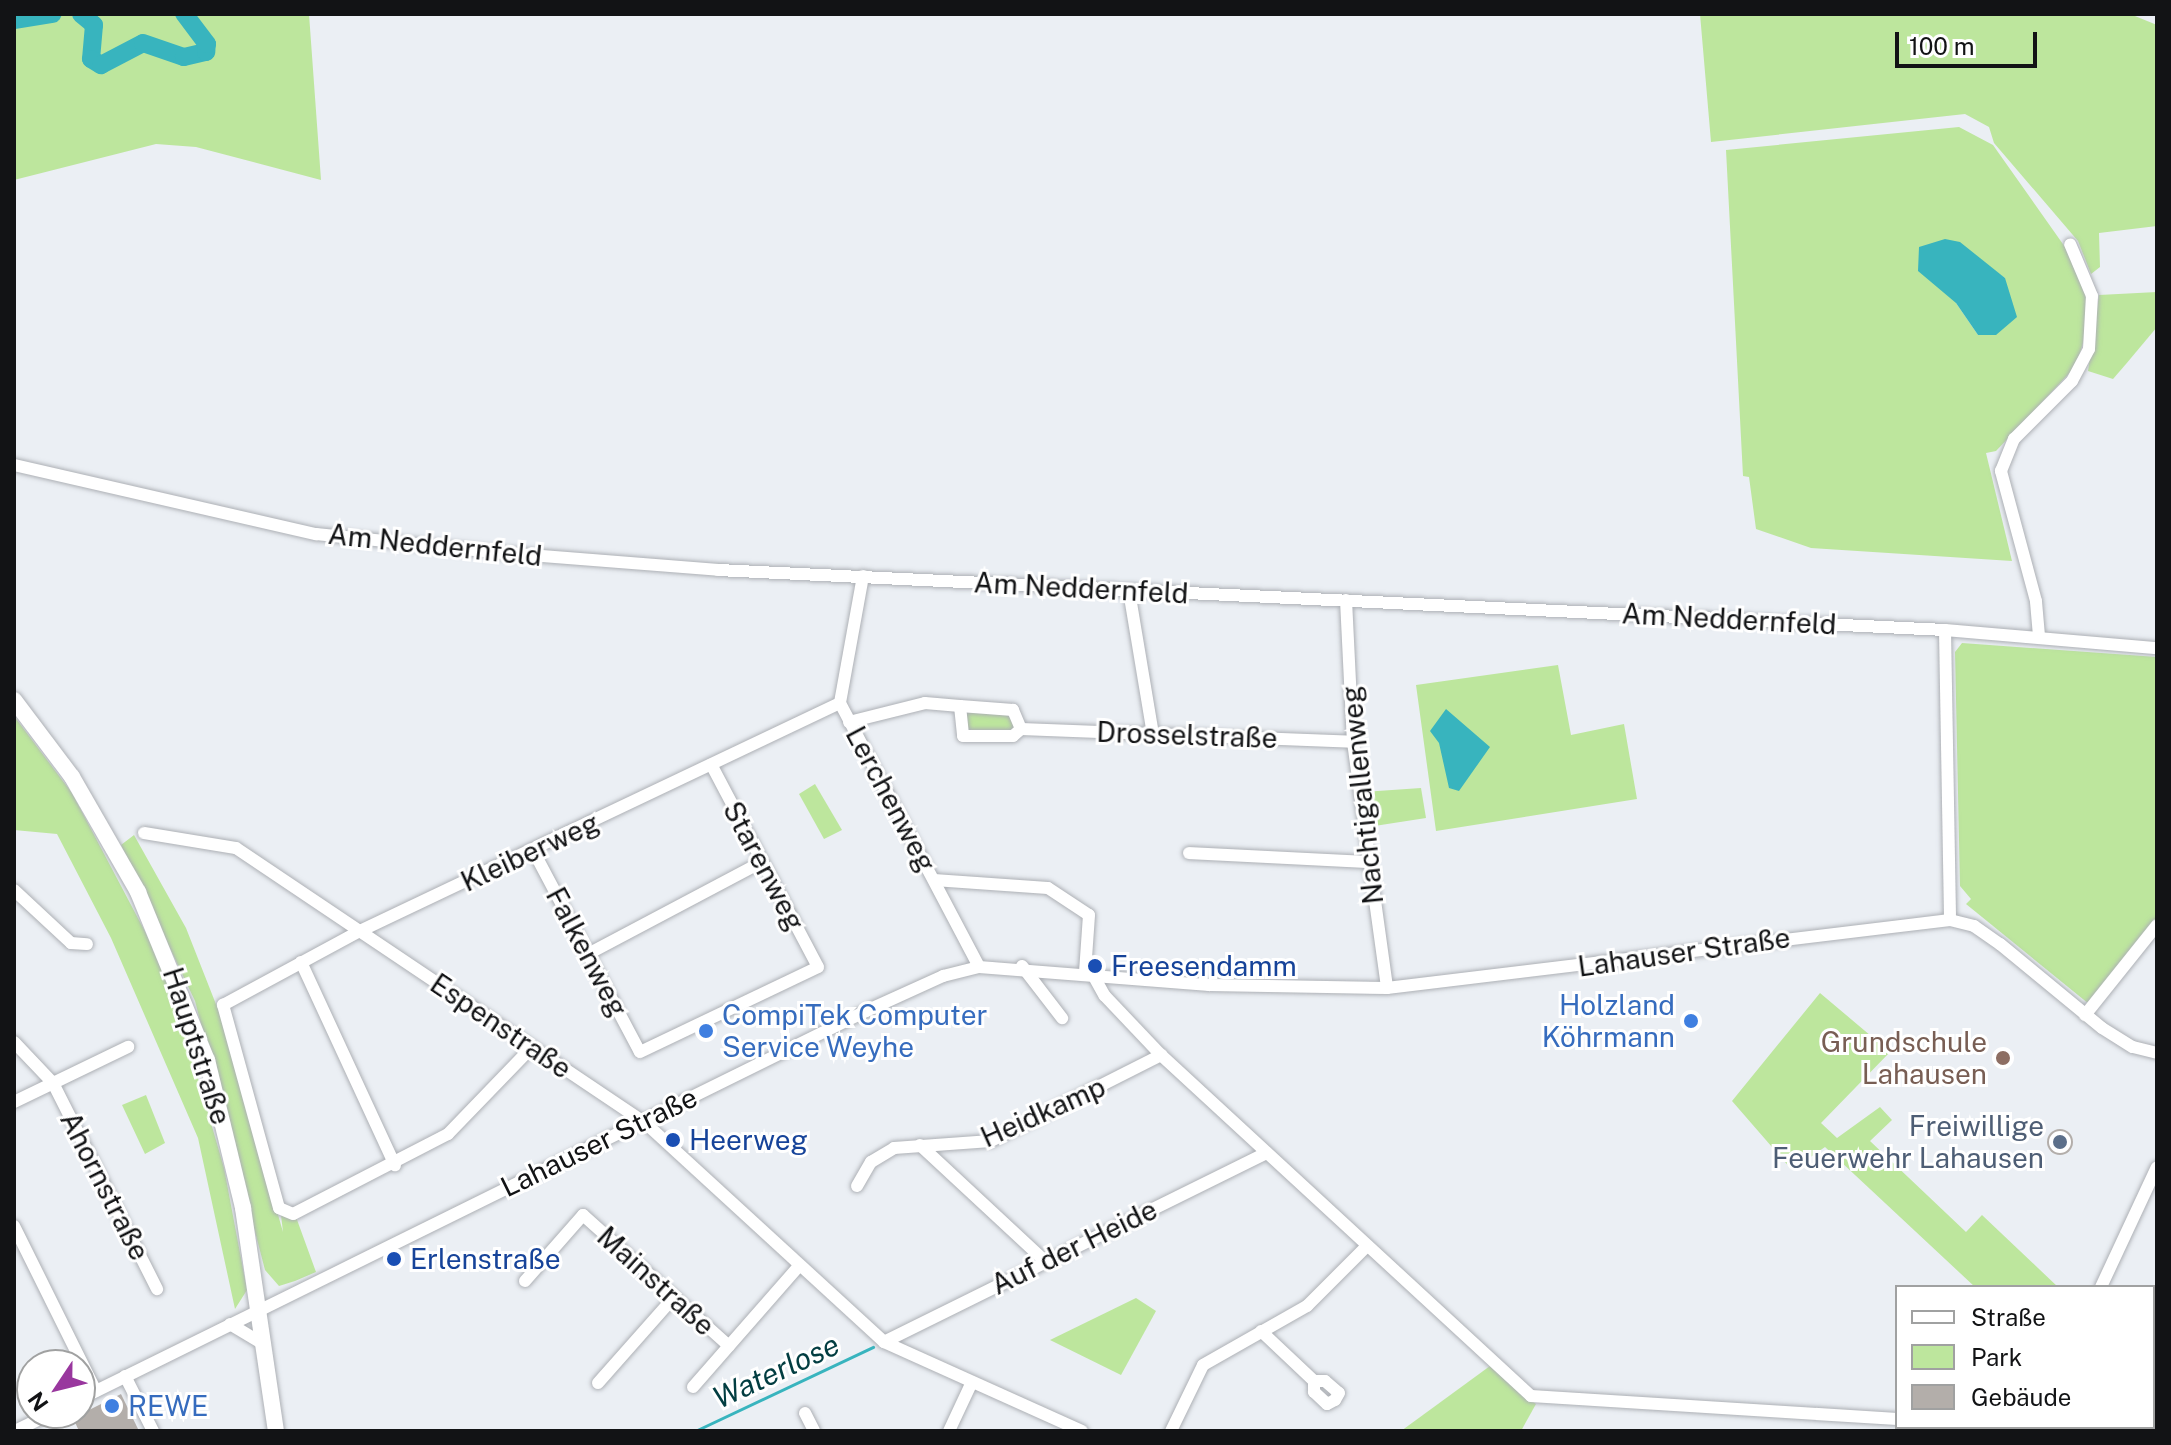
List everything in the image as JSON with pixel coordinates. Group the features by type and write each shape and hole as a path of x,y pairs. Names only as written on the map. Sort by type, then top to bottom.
{"main road":[{"name":"Hauptstraße","path":"14,700 107,834 183,995 227,1138 259,1310 276,1431"}],"street":[{"path":"2039,636 2036,601 2001,471 2004,453 2072,381 2089,349 2092,296 2070,244"},
{"name":"Am Neddernfeld","path":"14,465 338,537 863,576 1945,630 2157,648"},
{"name":"Lerchenweg","path":"863,576 840,703 979,967"},
{"path":"1129,591 1153,734"},
{"name":"Nachtigallenweg","path":"1346,600 1353,742 1366,862 1387,988"},
{"path":"1945,630 1950,920"},
{"name":"Kleiberweg","path":"395,1165 301,1213 279,1208 223,1005 360,931 534,852 840,703"},
{"path":"849,722 925,703 1013,710 1021,729"},
{"name":"Drosselstraße","path":"960,706 963,736 1013,736 1021,729 1353,742"},
{"name":"Starenweg","path":"640,1052 818,967 760,863 711,764"},
{"name":"Espenstraße","path":"144,833 236,848 643,1121"},
{"name":"Falkenweg","path":"534,852 640,1052"},
{"path":"1189,853 1366,862"},
{"path":"588,954 760,863"},
{"path":"934,880 1048,888 1089,915 1088,972 1105,996 1161,1055 1531,1396 1895,1419"},
{"path":"14,890 71,943 87,944"},
{"name":"Lahauser Straße","path":"96,1391 866,1011 979,967 1022,966 1209,985 1387,988 1950,920 1974,926 2000,944 2085,1015 2133,1047 2157,1053"},
{"path":"2085,1015 2157,925"},
{"path":"301,962 395,1165 448,1134 531,1048"},
{"path":"1022,966 1062,1018"},
{"name":"Ahornstraße","path":"14,1042 53,1083 157,1289"},
{"path":"14,1102 128,1047"},
{"name":"Heidkamp","path":"857,1186 871,1162 894,1148 991,1141 1161,1055"},
{"path":"643,1121 798,1267 884,1342 1082,1431"},
{"name":"Heidkamp","path":"920,1145 1045,1261"},
{"name":"Auf der Heide","path":"884,1342 1266,1153"},
{"path":"2102,1285 2157,1167"},
{"name":"Mainstraße","path":"525,1281 583,1215 729,1346"},
{"path":"14,1226 75,1349"},
{"path":"1171,1431 1203,1365 1319,1297 1366,1247"},
{"path":"693,1387 798,1267"},
{"path":"598,1383 674,1297"},
{"path":"230,1324 263,1344"},
{"path":"1261,1331 1314,1381"},
{"path":"125,1376 153,1431"},
{"path":"949,1431 972,1382"},
{"path":"805,1413 814,1431"}],"green space":[{"path":"14,14 309,14 321,180 196,147 156,144 14,180"},
{"path":"1700,14 2130,14 2157,25 2157,226 2099,233 2100,267 2091,274 2078,241 1994,143 1989,127 1965,114 1711,142"},
{"path":"1959,127 1993,145 2065,247 2088,297 2088,326 2076,366 1996,451 1986,453 2012,561 1811,548 1756,529 1749,477 1743,476 1726,150","holes":["1987,266 2005,278 1978,335 1956,303"]},
{"path":"2157,292 2157,327 2113,379 2088,371 2099,295"},
{"path":"1962,643 2157,657 2157,920 2089,1004 1966,904 1971,899 1960,886 1955,652"},
{"path":"1558,665 1571,735 1624,724 1637,799 1436,831 1416,685"},
{"path":"962,708 1012,712 1019,728 1013,735 965,734"},
{"path":"14,716 72,793 169,977 224,1168 247,1290 235,1309 198,1138 111,938 57,834 14,830"},
{"path":"815,784 842,830 824,839 799,794"},
{"path":"1421,788 1426,818 1368,827 1363,792"},
{"path":"134,835 186,928 221,1017 283,1232 281,1215 296,1217 316,1272 295,1281 279,1286 265,1270 195,1001 121,845"},
{"path":"1820,993 1890,1052 1821,1123 1837,1138 1880,1107 1892,1120 1870,1141 1966,1232 1982,1215 2056,1285 1973,1285 1825,1147 1792,1170 1732,1101"},
{"path":"146,1095 165,1143 145,1154 122,1105"},
{"path":"1136,1298 1156,1311 1121,1375 1050,1340"},
{"path":"1490,1366 1536,1404 1521,1431 1401,1431"}],"water":[{"path":"1945,239 1960,242 2005,278 2017,317 1996,335 1978,335 1956,303 1918,271 1919,247"},
{"path":"1446,709 1490,747 1459,791 1449,788 1439,743 1430,731"}],"building":[{"name":"Freiwillige Feuerwehr Lahausen","path":"2060,1129 2069,1133 2073,1142 2069,1151 2060,1155 2051,1151 2047,1142 2051,1133"},
{"name":"REWE","path":"121,1394 139,1431 79,1431 96,1429 96,1406"}],"waterway":[{"path":"14,20 53,14"},
{"path":"81,14 94,25 91,59 101,65 143,43 184,57 206,52 207,44 184,14"},
{"name":"Waterlose","path":"695,1431 873,1347"}],"place":[{"name":"Freesendamm","path":"1095,966"},
{"name":"Holzland Köhrmann","path":"1691,1021"},
{"name":"CompiTek Computer Service Weyhe","path":"706,1031"},
{"name":"Grundschule Lahausen","path":"2003,1058"},
{"name":"Heerweg","path":"673,1140"},
{"name":"Freiwillige Feuerwehr Lahausen","path":"2060,1142"},
{"name":"Erlenstraße","path":"394,1259"},
{"name":"REWE","path":"112,1406"}]}
